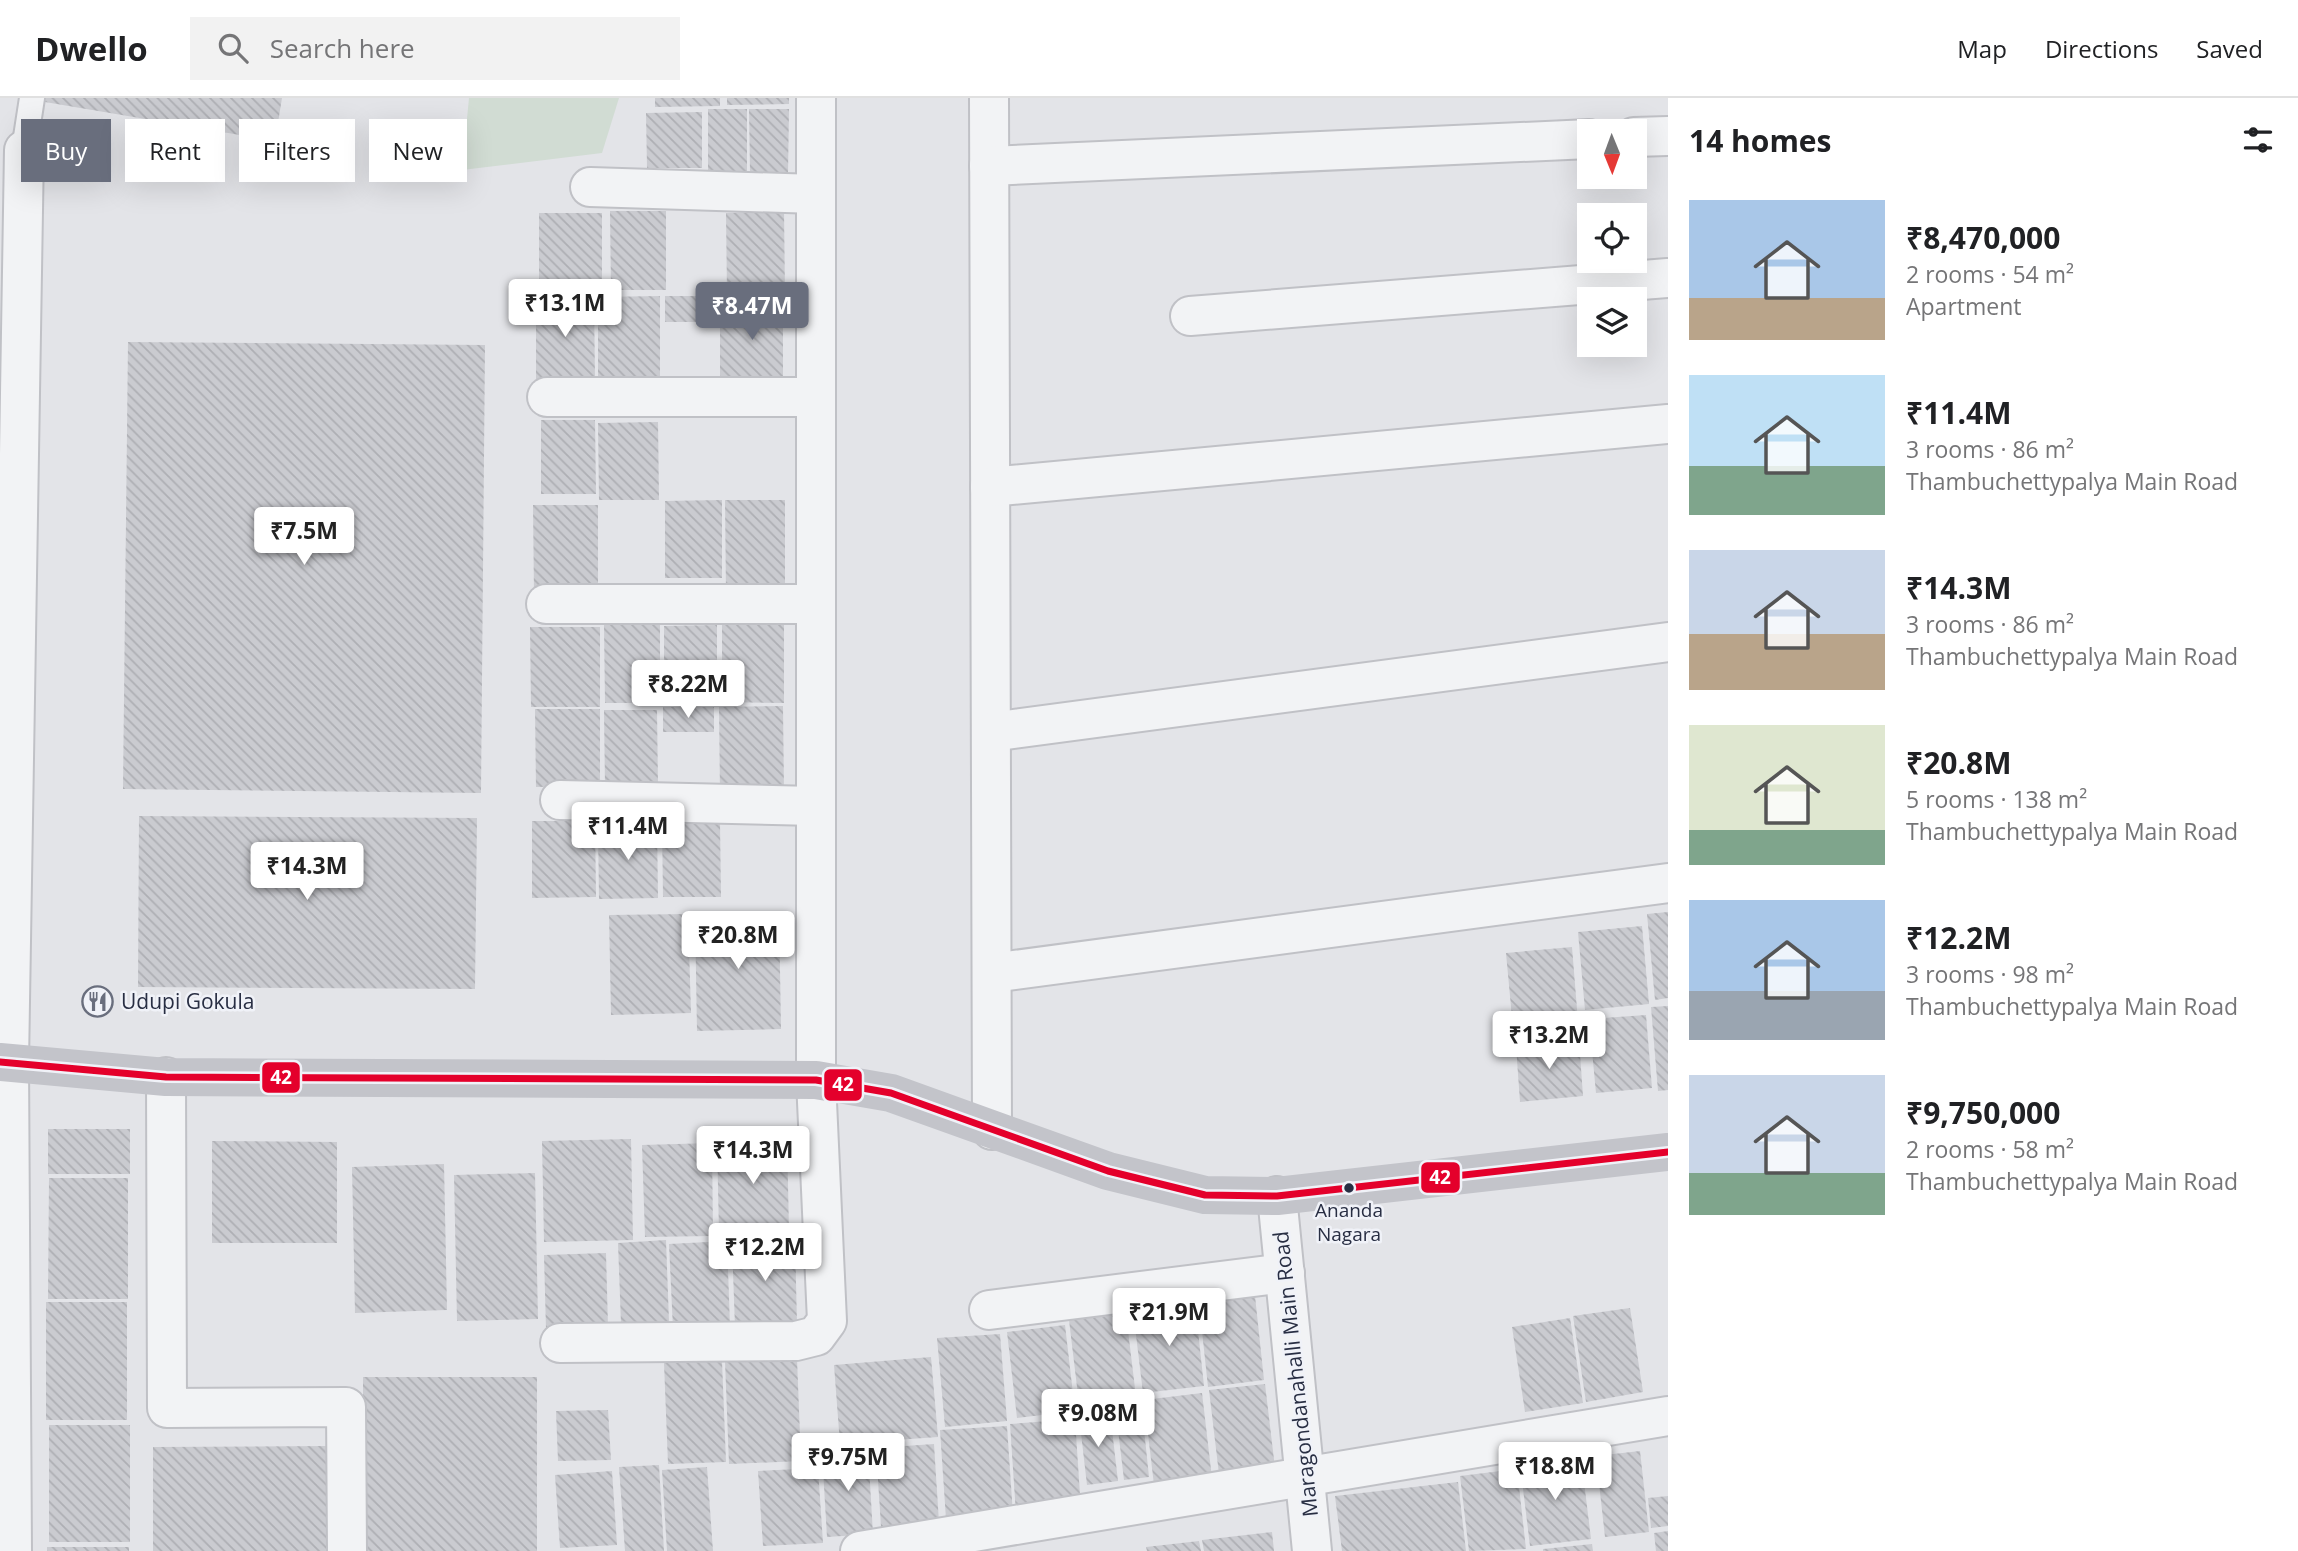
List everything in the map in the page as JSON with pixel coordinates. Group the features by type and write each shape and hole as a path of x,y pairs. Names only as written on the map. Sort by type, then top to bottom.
{"main road":[{"path":"5,1063 166,1077 816,1080 891,1093 1154,1185 1205,1195 1277,1196 1668,1152"}],"street":[{"path":"560,1343 796,1341 816,1336 827,1321 816,1080 816,98"},
{"path":"989,98 992,1130"},
{"path":"1647,137 1668,136"},
{"path":"989,166 1577,140"},
{"path":"12,1551 5,1063 23,182"},
{"path":"590,187 816,194"},
{"path":"1190,316 1668,278"},
{"path":"547,397 816,397"},
{"path":"990,487 1668,424"},
{"path":"546,604 816,604"},
{"path":"991,732 1668,642"},
{"path":"560,800 816,806"},
{"path":"992,973 1668,883"},
{"path":"166,1077 167,1408 346,1407 347,1551"},
{"name":"Maragondanahalli Main Road","path":"1277,1196 1312,1551"},
{"path":"989,1310 1284,1273"},
{"path":"860,1551 1668,1416"}],"lane":[{"path":"29,119 32,98"}],"shaded area":[{"path":"469,98 619,98 602,153 467,169"}],"building":[{"path":"46,98 282,98 279,119 239,119 239,135 225,133 225,119 145,119 45,102"},
{"path":"655,98 720,98 720,106 655,107"},
{"path":"727,98 789,98 789,104 727,105"},
{"path":"708,109 747,109 747,172 708,173"},
{"path":"749,109 789,109 788,174 750,173"},
{"path":"702,112 702,168 647,168 646,113"},
{"path":"610,211 666,211 666,290 611,290"},
{"path":"784,212 785,294 727,294 726,213"},
{"path":"539,213 602,213 602,293 539,294"},
{"path":"660,296 660,381 598,381 598,297"},
{"path":"665,296 714,296 714,322 665,322"},
{"path":"536,297 594,297 595,381 536,381"},
{"path":"783,297 783,387 720,388 720,298"},
{"path":"128,342 485,345 481,793 123,789"},
{"path":"541,420 595,420 596,494 541,494"},
{"path":"658,422 659,500 599,500 598,423"},
{"path":"722,500 722,578 665,578 665,501"},
{"path":"725,500 785,500 785,592 726,593"},
{"path":"533,505 598,505 598,593 534,594"},
{"path":"722,623 784,623 784,703 722,702"},
{"path":"604,625 660,625 660,703 605,703"},
{"path":"717,625 717,702 664,702 664,626"},
{"path":"530,627 600,627 600,707 531,707"},
{"path":"783,706 784,793 720,794 719,707"},
{"path":"663,707 714,707 714,732 663,732"},
{"path":"535,709 600,709 600,786 536,787"},
{"path":"604,710 657,710 658,786 605,786"},
{"path":"139,816 477,818 475,989 138,987"},
{"path":"532,821 595,821 596,897 532,898"},
{"path":"662,823 720,823 721,897 663,897"},
{"path":"657,825 658,898 599,899 598,826"},
{"path":"779,911 781,1029 697,1031 695,913"},
{"path":"1668,912 1668,998 1655,1000 1647,914"},
{"path":"688,914 691,1013 611,1015 609,915"},
{"path":"1642,926 1649,1004 1585,1010 1578,932"},
{"path":"1572,947 1579,1034 1514,1039 1506,953"},
{"path":"1668,1006 1668,1090 1658,1091 1651,1007"},
{"path":"1646,1015 1652,1088 1596,1093 1589,1019"},
{"path":"1579,1040 1583,1096 1520,1102 1516,1046"},
{"path":"48,1129 130,1129 130,1174 48,1174"},
{"path":"631,1139 633,1240 544,1242 542,1141"},
{"path":"787,1139 789,1231 719,1233 717,1140"},
{"path":"212,1141 337,1142 337,1243 212,1243"},
{"path":"712,1143 713,1236 645,1237 642,1145"},
{"path":"444,1164 447,1310 355,1313 352,1167"},
{"path":"535,1173 538,1319 457,1321 454,1175"},
{"path":"49,1178 128,1178 128,1299 48,1299"},
{"path":"666,1240 669,1322 621,1324 618,1243"},
{"path":"795,1240 797,1324 735,1327 732,1243"},
{"path":"727,1241 730,1326 673,1329 669,1244"},
{"path":"606,1253 608,1327 546,1329 544,1255"},
{"path":"1255,1296 1264,1380 1208,1387 1199,1303"},
{"path":"46,1302 127,1302 127,1420 46,1420"},
{"path":"1195,1303 1204,1386 1143,1393 1133,1310"},
{"path":"1630,1308 1643,1392 1586,1402 1573,1316"},
{"path":"1126,1314 1137,1405 1080,1412 1069,1320"},
{"path":"1570,1318 1583,1403 1525,1412 1512,1327"},
{"path":"1065,1325 1075,1411 1017,1418 1007,1332"},
{"path":"1000,1334 1007,1421 945,1427 937,1338"},
{"path":"931,1357 938,1437 840,1444 834,1365"},
{"path":"797,1359 801,1461 729,1464 725,1361"},
{"path":"722,1361 726,1462 668,1464 664,1363"},
{"path":"363,1377 537,1377 537,1551 363,1551"},
{"path":"1265,1384 1275,1468 1219,1474 1209,1390"},
{"path":"1202,1393 1212,1478 1154,1485 1144,1400"},
{"path":"608,1410 611,1460 558,1461 556,1411"},
{"path":"1142,1410 1149,1477 1124,1480 1116,1413"},
{"path":"1110,1413 1118,1481 1087,1485 1079,1416"},
{"path":"1075,1419 1081,1510 1016,1514 1010,1424"},
{"path":"49,1425 130,1425 130,1542 49,1542"},
{"path":"1007,1426 1013,1515 946,1519 940,1430"},
{"path":"934,1444 939,1523 881,1527 876,1448"},
{"path":"327,1446 327,1551 153,1551 153,1447"},
{"path":"868,1449 873,1534 827,1537 822,1452"},
{"path":"1640,1451 1649,1532 1605,1537 1596,1456"},
{"path":"1581,1457 1591,1539 1530,1546 1520,1464"},
{"path":"659,1465 664,1551 625,1551 619,1467"},
{"path":"707,1467 713,1551 667,1551 662,1470"},
{"path":"818,1468 823,1543 763,1546 758,1471"},
{"path":"1517,1469 1526,1549 1469,1551 1460,1476"},
{"path":"612,1471 617,1545 560,1548 555,1475"},
{"path":"1458,1482 1466,1551 1342,1551 1335,1496"},
{"path":"1668,1496 1668,1526 1651,1528 1648,1498"},
{"path":"1668,1531 1668,1551 1656,1551 1654,1533"},
{"path":"1272,1532 1274,1551 1204,1551 1202,1540"},
{"path":"1199,1541 1201,1551 1147,1551 1146,1547"},
{"path":"1592,1544 1593,1551 1543,1551 1543,1549"},
{"path":"47,1547 129,1547 129,1551 47,1551"}],"transit line":[{"name":"42","path":"0,1062 166,1077 816,1080 891,1093 1108,1171 1205,1195 1277,1196 1668,1152"}],"place":[{"name":"Udupi Gokula","path":"98,1001"},
{"name":"Ananda Nagara","path":"1349,1188"}]}
